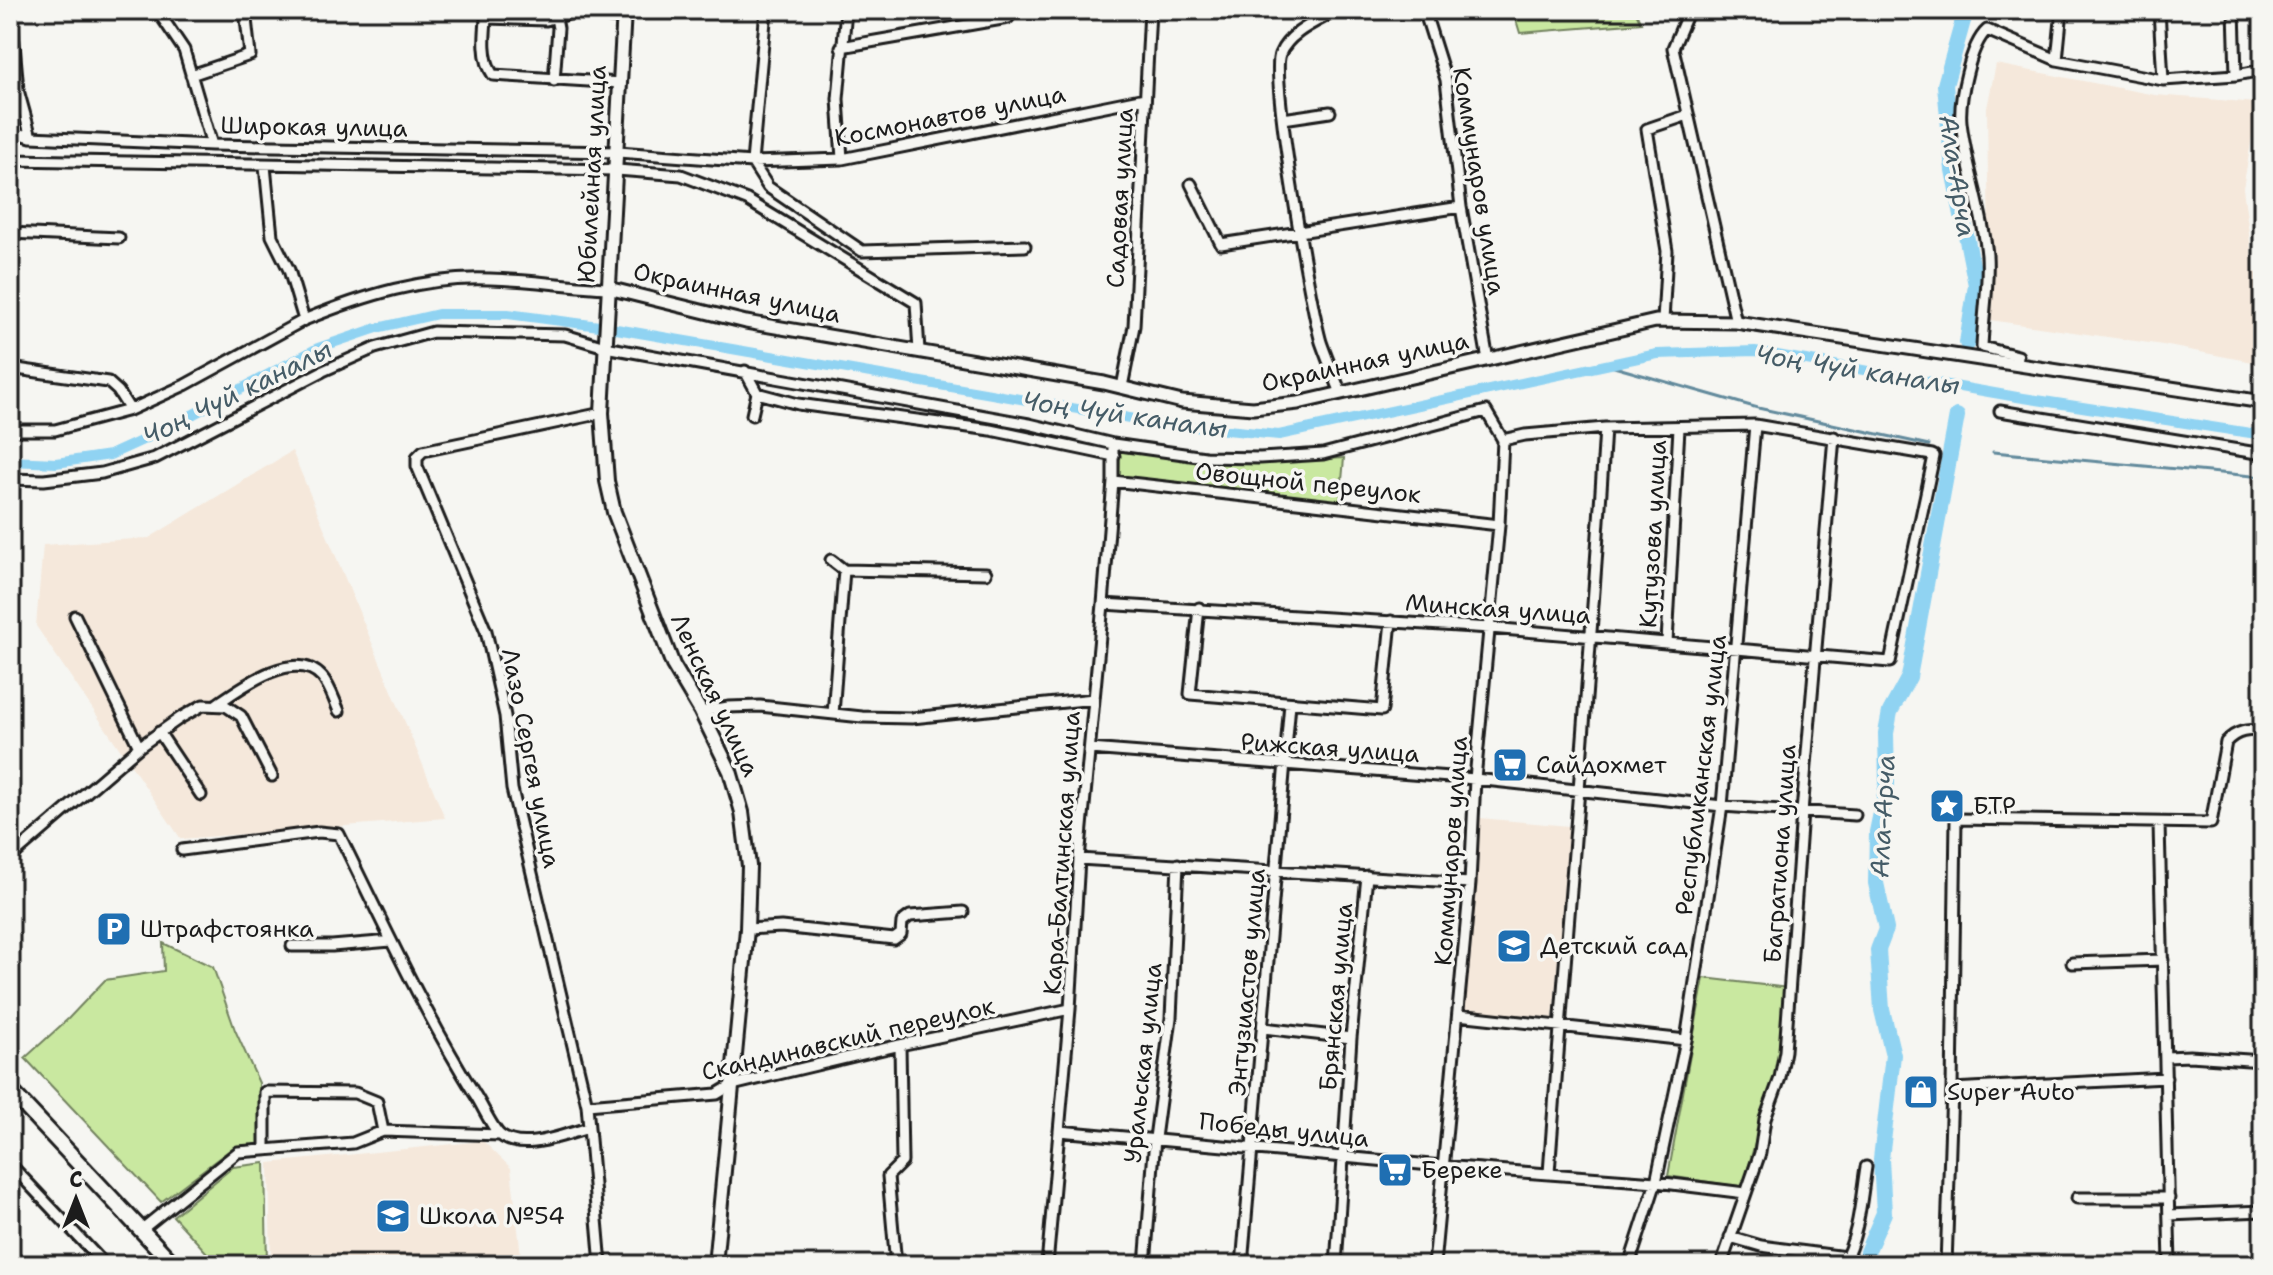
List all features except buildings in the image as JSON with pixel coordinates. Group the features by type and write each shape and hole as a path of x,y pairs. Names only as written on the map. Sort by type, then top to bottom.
{"main road":[{"name":"Юбилейная улица","path":"605,343 618,152 623,14"},
{"name":"Ленская улица","path":"605,343 602,413 607,481 614,512 673,665 701,712 730,771 742,812 749,866 747,929 715,1265"},
{"path":"10,1090 174,1265"}],"street":[{"path":"11,10 18,90 31,137"},
{"path":"157,10 184,50 212,145"},
{"path":"191,75 250,55 245,10"},
{"path":"766,10 752,162 768,187 862,251 1025,246"},
{"path":"842,159 838,99 846,10"},
{"path":"841,47 1008,18 1008,10"},
{"name":"Садовая улица","path":"1122,387 1134,326 1150,10"},
{"path":"1337,10 1292,37 1279,55 1279,95 1321,340 1341,393"},
{"name":"Коммунаров улица","path":"1424,10 1446,80 1461,207 1488,360"},
{"path":"1689,10 1673,48 1736,322"},
{"path":"2057,60 2062,10"},
{"path":"2159,10 2163,80"},
{"path":"2234,10 2236,75"},
{"path":"621,83 493,75 487,65 487,14 556,18 572,13 623,14"},
{"path":"554,81 558,40 556,18"},
{"path":"2017,365 2018,356 1982,347 1987,258 1961,120 1969,64 1980,36 1987,30 2057,60 2163,80 2263,70"},
{"name":"Космонавтов улица","path":"618,152 752,162 842,159 1145,98"},
{"path":"1283,119 1330,112"},
{"path":"1663,321 1667,251 1647,129 1688,115"},
{"name":"Широкая улица","path":"10,131 31,137 212,145 618,152"},
{"path":"10,160 617,170 681,175 747,200 916,303 919,351"},
{"path":"265,166 272,236 289,270 304,320"},
{"path":"1191,184 1221,244 1461,207"},
{"path":"10,233 119,238"},
{"path":"10,430 55,430 130,410 185,385 304,320 351,301 397,288 488,278 607,290"},
{"name":"Окраинная улица","path":"607,290 746,322 1122,387 1182,402 1253,408 1298,403 1663,321 1736,322 2263,402"},
{"path":"10,479 44,480 102,473 155,458 323,371 375,348 433,332 565,335 1029,424 1113,444 1205,457 1323,454 1486,411 1503,440 1605,428 1755,425 1834,437"},
{"path":"10,368 108,382 130,410"},
{"path":"745,371 757,393 752,415"},
{"path":"757,393 798,404 991,430 1114,456"},
{"path":"2000,411 2263,454"},
{"name":"Лазо Сергея улица","path":"601,1265 587,1105 512,789 505,716 486,631 417,466 417,457 423,451 602,413"},
{"name":"Республиканская улица","path":"1629,1265 1656,1182 1686,1040 1722,806 1755,425"},
{"path":"1549,1173 1593,636 1605,428"},
{"name":"Кутузова улица","path":"1667,642 1679,428"},
{"name":"Минская улица","path":"1103,604 1490,628 1890,662 1934,456 1834,437"},
{"name":"Багратиона улица","path":"1721,1265 1760,1153 1765,1119 1780,1078 1785,1051 1834,437"},
{"name":"Коммунаров улица","path":"1434,1265 1470,883 1475,779 1499,525 1503,440"},
{"name":"Кара-Балтинская улица","path":"1047,1265 1113,481 1113,444"},
{"name":"Овощной переулок","path":"1113,481 1499,525"},
{"path":"831,560 844,570 986,573"},
{"path":"833,714 844,570"},
{"path":"1199,608 1190,694 1382,710 1391,621"},
{"path":"75,616 139,747"},
{"path":"217,704 261,674 292,667 311,669 321,676 339,711"},
{"path":"701,712 760,706 912,718 1094,699"},
{"name":"Энтузиастов улица","path":"1242,1265 1290,703"},
{"path":"10,858 139,747 203,705 226,706 241,716 272,776"},
{"path":"1946,1265 1956,819 2211,823 2226,742 2246,730 2263,730"},
{"path":"159,732 201,795"},
{"name":"Рижская улица","path":"1090,749 1475,779 1722,806 1855,815"},
{"path":"2159,824 2170,1265"},
{"path":"182,850 319,832 339,834 456,1065 500,1135"},
{"path":"1079,859 1470,883"},
{"name":"Уральская улица","path":"1145,1265 1155,1138 1171,1018 1178,864"},
{"name":"Брянская улица","path":"1336,1265 1351,1038 1367,876"},
{"path":"747,929 781,927 894,939 901,934 902,922 910,916 963,912"},
{"path":"292,946 391,941"},
{"path":"2072,963 2163,960"},
{"name":"Скандинавский переулок","path":"587,1105 717,1094 732,1085 1070,1009"},
{"path":"1458,1015 1686,1040"},
{"path":"1263,1028 1351,1038"},
{"path":"896,1265 888,1176 902,1162 900,1045"},
{"path":"2166,1057 2263,1061"},
{"path":"1952,1089 2166,1078"},
{"path":"265,1150 265,1092 355,1093 377,1102 383,1131"},
{"path":"141,1230 238,1152 353,1143 383,1131 500,1135 519,1142 589,1128"},
{"name":"Победы улица","path":"1059,1131 1656,1182 1745,1193"},
{"path":"10,1164 105,1265"},
{"path":"1730,1237 1761,1246 1844,1261 1858,1215 1866,1167"},
{"path":"2077,1198 2169,1198"},
{"path":"2169,1215 2263,1211"}],"shaded area":[{"path":"1996,64 2155,95 2258,103 2243,188 2254,272 2263,274 2263,364 2163,345 1990,320 1987,108"},
{"path":"292,451 445,818 181,839 36,626 43,545 149,538"},
{"name":"Детский сад","path":"1480,818 1569,826 1553,1018 1464,1010"},
{"name":"Школа №54","path":"483,1141 511,1168 522,1265 271,1265 269,1163"}],"green space":[{"path":"1513,10 1635,10 1641,23 1520,33"},
{"path":"1120,451 1205,462 1263,463 1344,458 1340,503 1119,477"},
{"path":"163,943 213,967 235,1030 259,1083 259,1145 235,1146 161,1202 25,1058 105,980 164,971"},
{"path":"1704,978 1788,988 1781,1059 1743,1187 1668,1176"},
{"path":"265,1163 267,1265 218,1265 173,1216 233,1167"}],"waterway":[{"name":"Ала-Арча","path":"1966,10 1945,85 1953,170 1976,285 1967,343"},
{"name":"Чоң Чүй каналы","path":"10,461 56,463 110,455 318,348 377,328 438,314 508,314 599,326 1164,424 1279,435 1657,354 1755,351 2017,397 2263,435"},
{"path":"1607,365 1758,408 1929,445"},
{"name":"Ала-Арча","path":"1866,1265 1867,1252 1884,1213 1881,1159 1893,1055 1882,1010 1878,950 1886,929 1876,883 1877,832 1887,784 1886,733 1890,712 1909,677 1957,416"},
{"path":"1993,452 2263,477"}],"place":[{"name":"Сайдохмет","path":"1510,765"},
{"name":"БТР","path":"1947,806"},
{"name":"Штрафстоянка","path":"114,929"},
{"name":"Детский сад","path":"1514,946"},
{"name":"Super Auto","path":"1921,1092"},
{"name":"Береке","path":"1395,1170"},
{"name":"Школа №54","path":"393,1216"}]}
